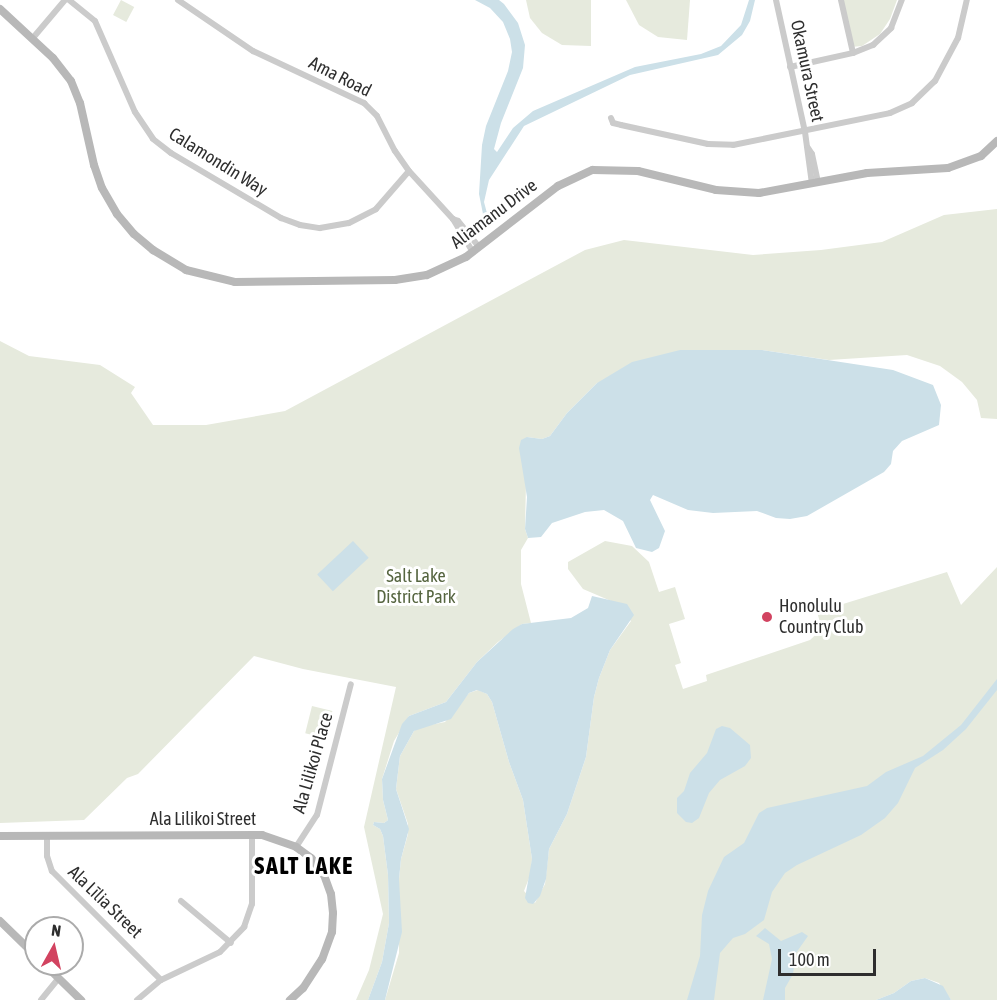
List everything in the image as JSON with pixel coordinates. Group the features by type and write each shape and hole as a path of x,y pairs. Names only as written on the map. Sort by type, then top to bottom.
{"street":[{"path":"32,39 67,0"},
{"name":"Calamondin Way","path":"67,0 95,21 135,112 153,139 171,153 281,218 310,227 330,227 350,223 368,214 382,203 409,171"},
{"name":"Ama Road","path":"178,0 245,46 364,103 377,116 409,171 453,219 458,221 476,250"},
{"name":"Okamura Street","path":"776,0 804,132 812,154 815,183"},
{"path":"841,0 853,53"},
{"path":"790,67 853,53 883,38 897,17 902,0"},
{"path":"611,118 613,123 621,125 724,145 748,144 883,115 918,98 935,81 949,58 961,27 967,0"},
{"name":"Aliamanu Drive","path":"0,9 60,66 71,81 80,103 98,177 117,214 153,250 186,270 222,280 247,283 395,280 437,272 476,250 558,186 593,170 610,168 638,171 700,187 739,193 779,191 867,173 958,166 981,156 997,141"},
{"name":"Ala Lilikoi Place","path":"296,847 317,815 351,684"},
{"path":"137,1000 161,980 212,957 231,943 244,927 252,904 252,835"},
{"name":"Ala Lilikoi Street","path":"0,836 252,835 272,837 296,847 311,858 324,875 331,894 333,914 332,932 322,959 303,988 290,1000"},
{"name":"Ala Līlia Street","path":"47,836 47,856 52,871 161,980"},
{"path":"182,901 231,943"},
{"path":"0,921 24,944"},
{"path":"41,1000 59,978 81,1000"}],"green space":[{"path":"121,0 134,7 126,22 113,15"},
{"path":"526,0 591,0 591,46 562,45 542,33 530,18"},
{"path":"626,0 690,0 687,40 658,37 639,25"},
{"path":"841,0 897,0 890,19 880,34 862,46 851,47"},
{"name":"Salt Lake District Park","path":"997,209 997,419 981,418 977,400 962,382 940,366 907,355 829,360 762,350 597,383 567,413 550,436 542,439 527,437 525,529 528,538 521,550 521,584 531,623 522,624 498,642 477,662 446,702 409,716 394,741 382,779 383,800 388,820 384,823 374,822 373,825 380,829 383,836 388,875 389,923 382,962 368,1000 356,1000 369,970 383,914 364,827 396,687 303,669 254,656 138,774 127,778 84,820 0,823 0,341 29,356 100,365 135,387 131,393 153,425 206,425 285,411 585,250 624,240 753,255 821,250 882,242 944,215"},
{"name":"Honolulu Country Club","path":"605,541 632,546 649,562 659,592 675,587 685,619 669,624 681,663 675,665 683,689 707,681 706,675 810,640 822,629 817,612 947,572 961,605 997,567 997,1000 951,1000 939,983 925,978 911,981 894,993 876,1000 385,1000 399,953 399,879 401,859 408,834 408,824 396,789 400,756 414,731 420,727 445,722 469,693 478,690 487,694 492,702 509,762 523,800 532,859 531,873 524,891 535,903 545,884 549,849 567,814 586,757 594,697 599,678 610,650 631,621 611,601 583,589 568,569 568,562"},
{"path":"312,706 332,711 326,738 305,733"}],"shaded area":[{"path":"475,0 499,0 504,4 518,23 525,45 523,68 501,123 494,149 497,152 513,128 533,111 635,67 701,54 721,46 741,25 749,0 755,0 750,21 742,35 718,55 630,75 524,126 489,180 484,202 488,217 484,219 479,194 482,145 486,126 508,71 512,52 510,39 503,22 490,8"},
{"path":"680,350 762,350 893,370 933,385 941,405 939,425 902,441 893,451 891,464 884,472 807,516 790,519 776,518 757,511 713,513 688,510 653,495 650,500 665,531 659,548 652,552 636,548 623,521 604,510 585,512 552,523 541,537 528,538 525,529 527,497 519,448 521,440 527,437 542,439 550,436 567,413 597,383 632,362"},
{"path":"353,541 369,558 333,591 317,574"},
{"path":"592,596 627,604 634,615 610,650 599,678 594,697 586,757 567,814 549,849 546,879 540,896 533,904 528,903 525,898 532,859 523,800 509,762 492,702 487,694 477,690 469,693 451,719 414,731 400,756 396,789 409,829 401,859 399,879 402,932 385,1000 368,1000 382,962 389,923 388,875 383,836 380,829 373,825 374,822 384,823 388,820 383,800 382,779 402,724 409,716 446,702 477,662 513,629 522,624 571,618 588,608"},
{"path":"997,679 997,690 966,729 943,750 915,768 898,803 885,818 861,835 785,873 772,892 764,920 745,934 733,938 720,953 714,1000 687,1000 700,956 702,915 708,891 724,857 744,843 759,813 767,808 867,786 886,772 923,756 961,725"},
{"path":"722,726 730,728 750,745 751,758 745,766 720,780 709,793 699,818 692,823 686,822 677,813 677,798 684,791 690,773 707,753 716,729"},
{"path":"765,928 781,941 802,932 808,936 796,953 793,974 785,988 785,1000 763,1000 772,959 769,944 756,936"},
{"path":"925,978 943,986 951,1000 876,1000 894,993 911,981"}],"place":[{"name":"Honolulu Country Club","path":"767,617"}],"district":[{"name":"SALT LAKE","path":"304,866"}]}
